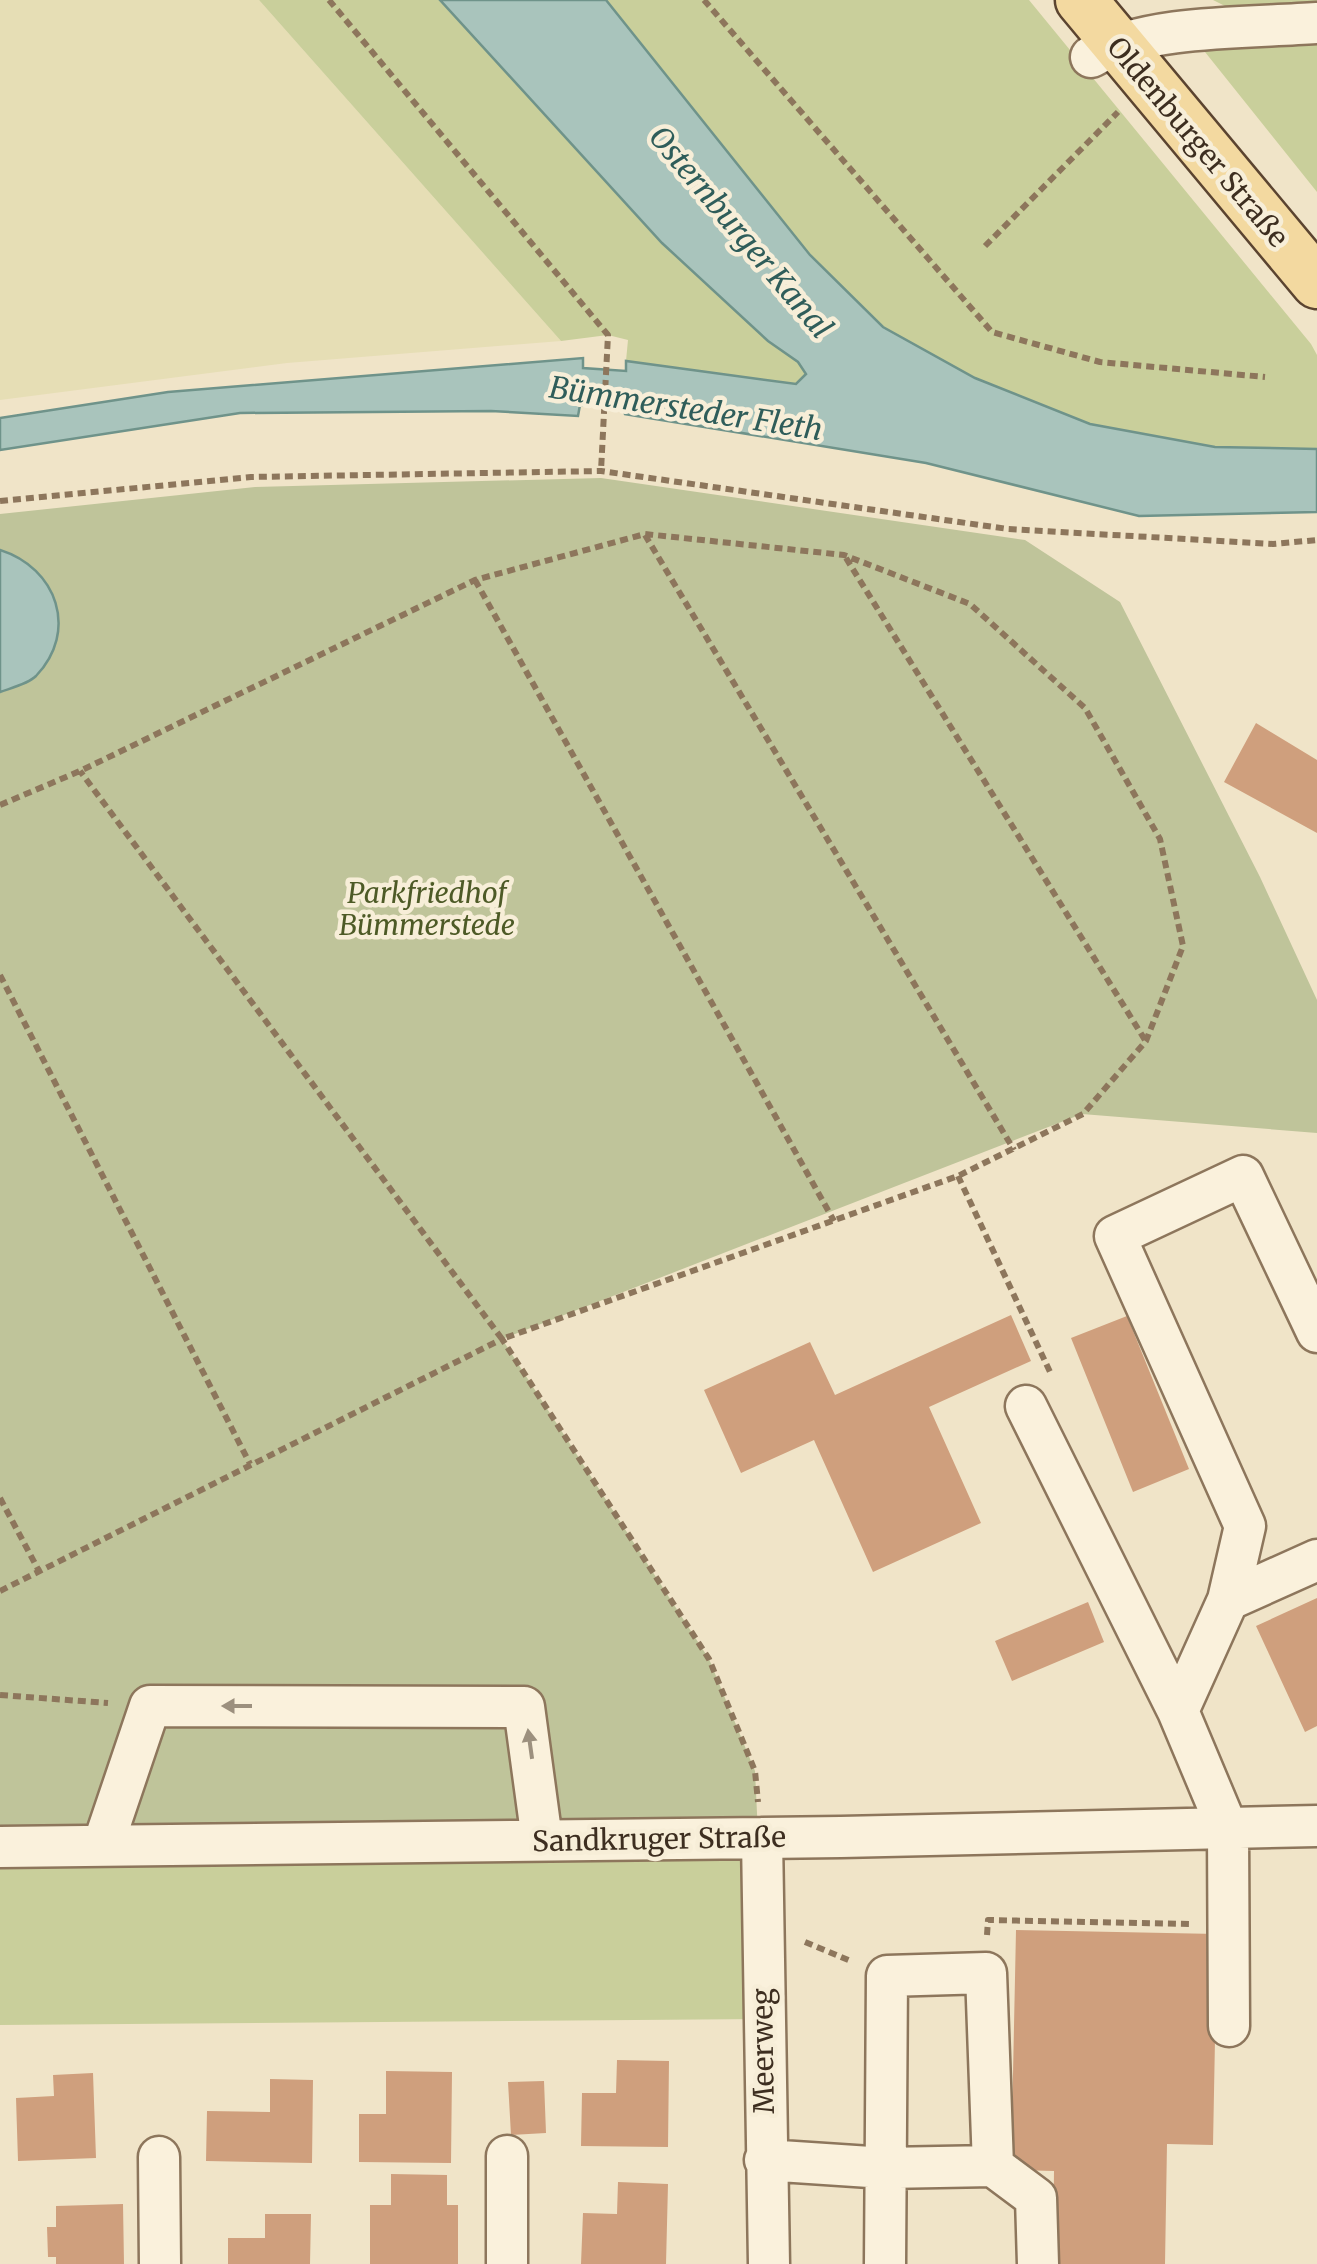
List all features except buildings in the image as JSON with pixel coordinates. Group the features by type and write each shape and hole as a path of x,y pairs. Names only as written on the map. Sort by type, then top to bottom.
{"main road":[{"name":"Oldenburger Straße","path":"1080,0 1104,50 1317,283"}],"street":[{"path":"1104,50 1170,34 1317,23"},
{"path":"1178,1711 1228,1600 1244,1526 1115,1236 1243,1176 1317,1332"},
{"path":"1026,1406 1178,1711 1228,1830 1228,2026"},
{"path":"1228,1600 1317,1560"},
{"path":"103,1845 150,1706 524,1707 542,1840"},
{"name":"Sandkruger Straße","path":"0,1846 762,1838 1317,1826"},
{"name":"Meerweg","path":"762,1838 769,2264"},
{"path":"885,2264 886,1976 986,1973 993,2166"},
{"path":"507,2156 507,2264"},
{"path":"159,2157 160,2264"},
{"path":"765,2160 885,2168 993,2166 1036,2198 1038,2264"}],"path":[{"path":"329,0 608,335 601,471"},
{"path":"704,0 992,332 1100,362 1265,377"},
{"path":"985,246 1129,100"},
{"path":"0,501 251,477 601,471 1008,529 1273,544 1317,540"},
{"path":"645,534 1014,1150"},
{"path":"0,804 80,771 476,580 645,534 844,554 970,604 1085,708 1160,839 1183,946 1146,1041 1082,1114 958,1176 502,1339 0,1590"},
{"path":"844,554 1146,1041"},
{"path":"476,580 834,1221"},
{"path":"80,771 502,1339 709,1659 755,1771 762,1838"},
{"path":"0,975 250,1464"},
{"path":"958,1176 1051,1376 1026,1406"},
{"path":"0,1498 39,1570"},
{"path":"0,1695 150,1706"},
{"path":"986,1973 988,1920 1226,1925"},
{"path":"762,1924 886,1976"}],"shaded area":[{"path":"0,0 259,0 561,341 287,363 0,400"}],"green space":[{"path":"259,0 440,0 662,243 768,341 798,362 806,374 797,384 626,361 628,340 608,335 561,341"},
{"path":"606,0 1029,0 1311,344 1317,355 1317,449 1215,447 1090,424 975,378 883,327 810,255"},
{"path":"1213,0 1317,0 1317,192 1201,47 1285,36"},
{"name":"Parkfriedhof Bümmerstede","path":"601,478 1025,540 1120,602 1260,877 1317,1000 1317,1133 1082,1114 502,1339 709,1659 755,1771 758,1834 0,1847 0,514 255,487"},
{"path":"762,1838 762,2019 0,2025 0,1846"}],"water":[{"path":"440,0 606,0 810,255 883,327 975,378 1090,424 1215,447 1317,449 1317,512 1139,516 926,463 625,414 621,406 580,405 578,416 491,411 240,413 0,450 0,418 168,392 583,358 583,368 626,371 626,361 796,384 806,374 798,362 768,341 662,243"},
{"path":"0,550 36,571 56,603 59,621 57,640 36,676 0,692"}],"water label":[{"name":"Osternburger Kanal","path":"741,232"},
{"name":"Bümmersteder Fleth","path":"686,408"}]}
